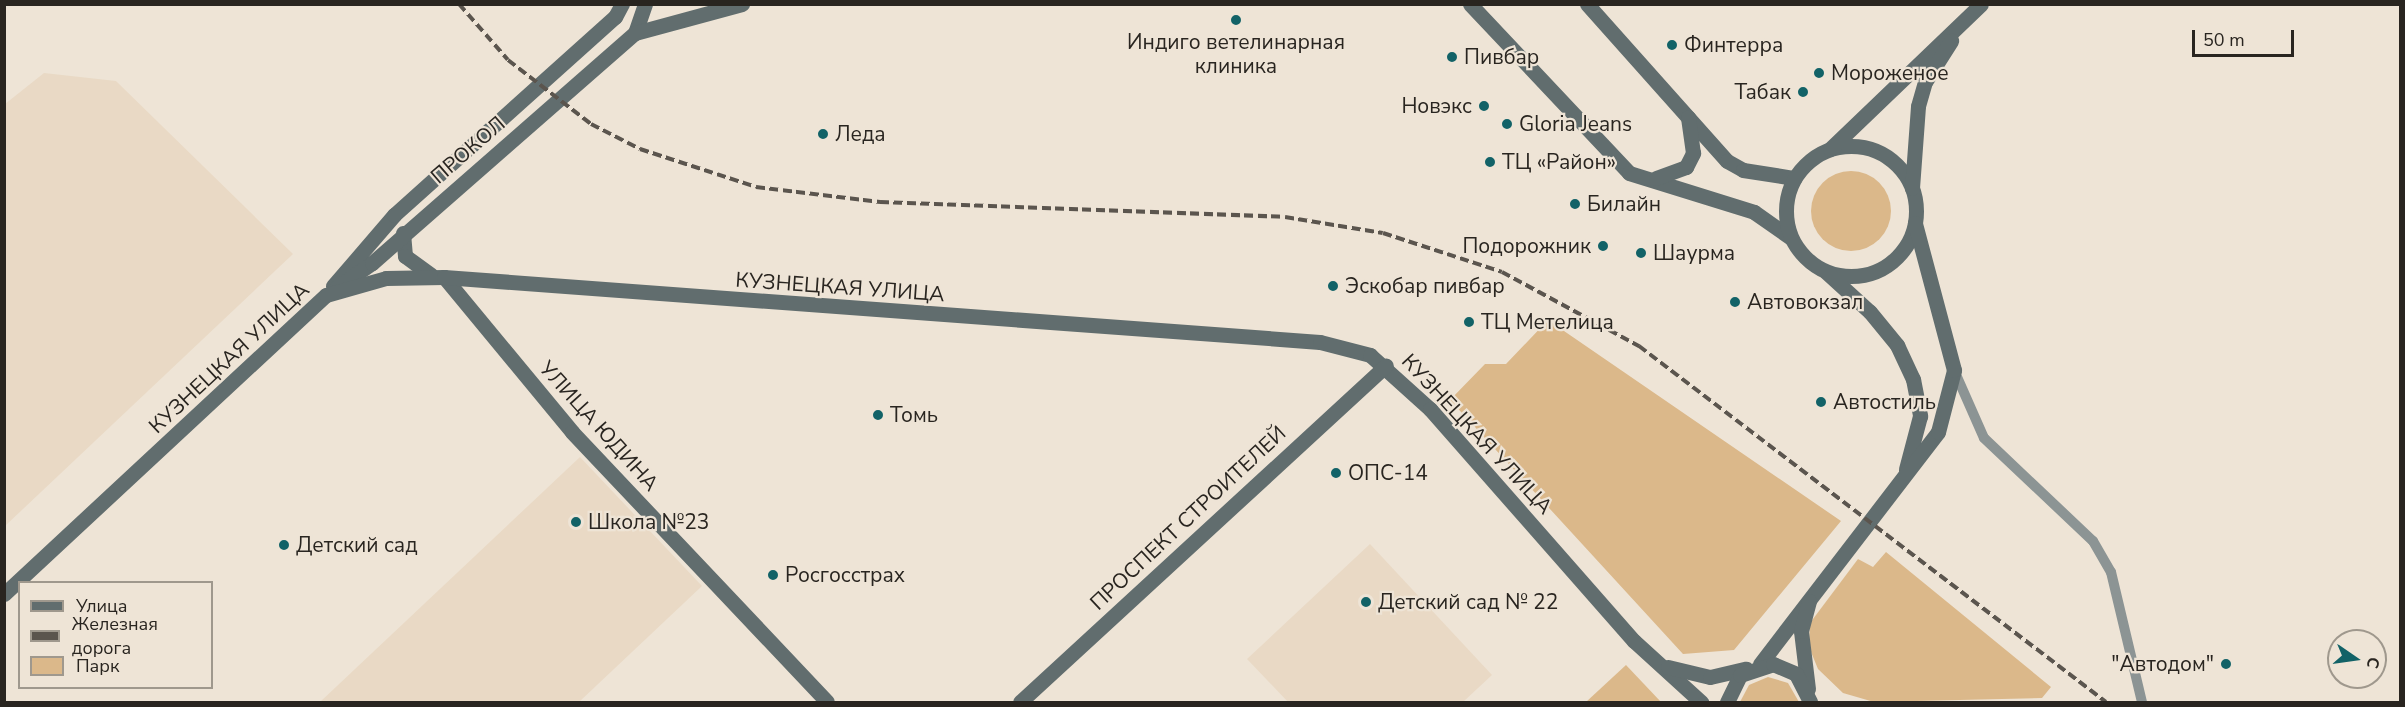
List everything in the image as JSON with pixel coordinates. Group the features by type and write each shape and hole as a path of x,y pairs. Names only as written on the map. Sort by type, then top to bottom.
{"main road":[{"path":"326,295 394,215 615,17 622,4"},
{"path":"635,33 645,4"},
{"path":"635,33 742,4"},
{"path":"1470,4 1629,173 1754,212 1791,238 1870,312 1897,345 1913,379 1920,416 1904,476"},
{"path":"1587,4 1727,160 1743,170 1794,178"},
{"path":"1791,238 1786,218 1794,178 1830,148 1981,4"},
{"path":"1727,702 1732,685 1755,666 1938,432 1954,370 1915,223 1912,188 1925,82 1963,20"},
{"name":"ПРОКОЛ","path":"326,295 403,234 635,33"},
{"path":"1654,179 1678,171 1693,153 1688,115"},
{"path":"1830,148 1860,147 1888,157 1912,188"},
{"path":"1824,270 1862,275 1881,268 1908,241 1915,223"},
{"path":"403,234 405,256 416,269 440,277"},
{"name":"КУЗНЕЦКАЯ УЛИЦА","path":"4,594 326,295 386,278 440,277 1320,342 1370,355 1386,366 1657,662 1701,702"},
{"name":"УЛИЦА ЮДИНА","path":"440,277 572,432 827,702"},
{"name":"ПРОСПЕКТ СТРОИТЕЛЕЙ","path":"1020,702 1386,366"},
{"path":"1810,699 1801,631 1813,589"},
{"path":"1657,662 1682,674 1710,676 1755,666 1796,674 1810,699"}],"street":[{"path":"1954,370 1984,438 2093,541 2118,591 2127,652 2142,702"}],"shaded area":[{"path":"44,73 116,81 293,254 5,526 5,104"},
{"name":"Школа №23","path":"580,457 702,586 579,702 320,702"},
{"name":"Детский сад № 22","path":"1370,544 1492,675 1463,702 1288,702 1247,659"}],"green space":[{"path":"1851,171 1866,174 1879,183 1888,196 1891,211 1888,226 1879,239 1866,248 1851,251 1836,248 1823,239 1814,226 1811,211 1814,196 1823,183 1836,174"},
{"path":"1548,320 1841,521 1734,650 1683,654 1450,400 1485,364 1506,364"},
{"path":"1886,552 2051,687 2042,698 1874,702 1843,693 1818,669 1809,647 1810,623 1858,559 1873,567"},
{"path":"1626,665 1661,702 1586,702"},
{"path":"1768,677 1788,683 1799,702 1740,702 1749,685"}],"railway":[{"path":"459,4 508,60 591,124 640,149 756,187 880,202 1285,217 1383,233 1502,272 1639,346 2106,702"}],"place":[{"name":"Индиго ветелинарная клиника","path":"1236,20"},
{"name":"Финтерра","path":"1672,45"},
{"name":"Пивбар","path":"1452,57"},
{"name":"Мороженое","path":"1819,73"},
{"name":"Табак","path":"1803,92"},
{"name":"Новэкс","path":"1484,106"},
{"name":"Gloria Jeans","path":"1507,124"},
{"name":"Леда","path":"823,134"},
{"name":"ТЦ «Район»","path":"1490,162"},
{"name":"Билайн","path":"1575,204"},
{"name":"Подорожник","path":"1603,246"},
{"name":"Шаурма","path":"1641,253"},
{"name":"Эскобар пивбар","path":"1333,286"},
{"name":"Автовокзал","path":"1735,302"},
{"name":"ТЦ Метелица","path":"1469,322"},
{"name":"Автостиль","path":"1821,402"},
{"name":"Томь","path":"878,415"},
{"name":"ОПС-14","path":"1336,473"},
{"name":"Школа №23","path":"576,522"},
{"name":"Детский сад","path":"284,545"},
{"name":"Росгосстрах","path":"773,575"},
{"name":"Детский сад № 22","path":"1366,602"},
{"name":"\"Автодом\"","path":"2226,664"}]}
